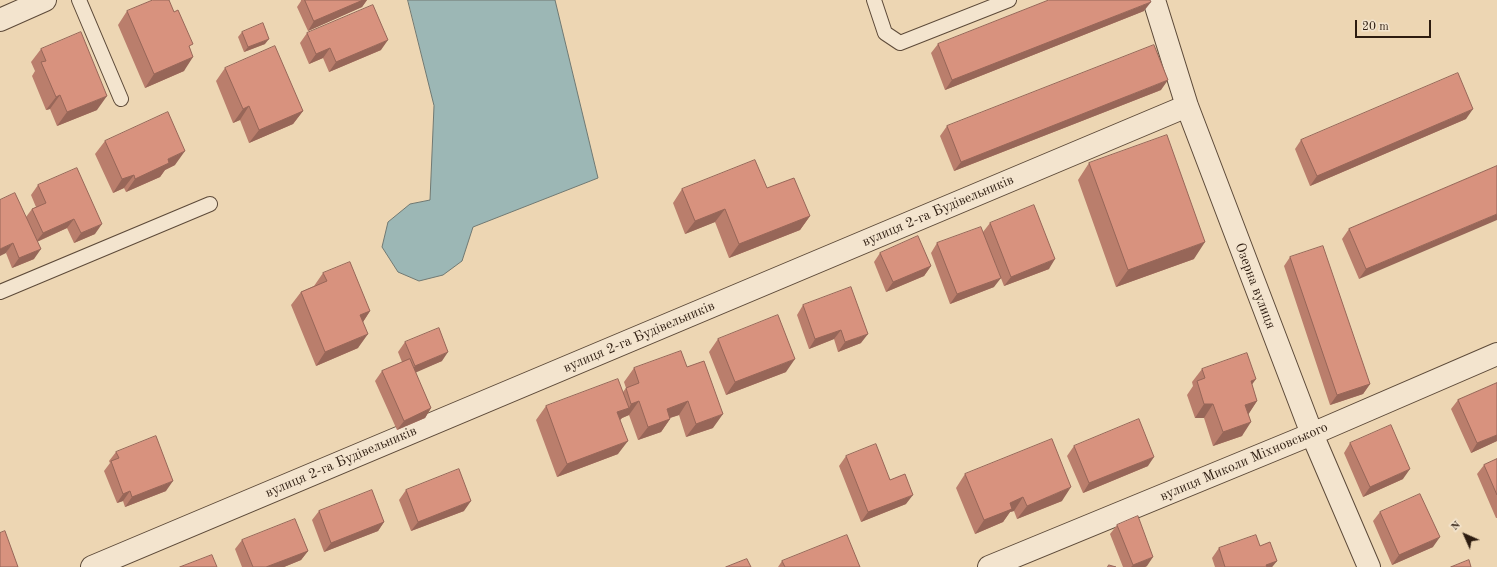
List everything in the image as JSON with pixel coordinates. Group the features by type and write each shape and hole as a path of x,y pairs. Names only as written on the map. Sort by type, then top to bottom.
{"street":[{"path":"0,20 45,0"},
{"name":"Озерна вулиця","path":"1154,0 1187,106 1312,434 1369,567"},
{"name":"вулиця 2-га Будівельників","path":"92,567 1187,106"},
{"name":"вулиця Миколи Міхновського","path":"989,567 1312,434 1497,354"}],"lane":[{"path":"79,0 121,99"},
{"path":"874,0 885,33 900,43 1009,0"},
{"path":"0,292 210,204"}],"water":[{"path":"408,0 555,0 598,178 473,227 462,261 443,275 419,281 398,272 382,247 388,222 410,204 430,200 434,106"}],"building":[{"path":"153,0 169,0 174,12 178,10 193,44 189,46 193,57 154,74 127,11"},
{"path":"305,0 363,0 314,21"},
{"path":"1049,0 1150,0 1151,2 952,80 938,44"},
{"path":"373,5 388,40 336,62 330,48 316,54 307,33"},
{"path":"263,23 269,39 248,47 242,32"},
{"path":"81,32 107,96 67,112 60,95 56,97 41,62 46,61 41,49"},
{"path":"1154,45 1168,80 961,162 947,126"},
{"path":"275,46 303,111 259,130 249,106 243,109 225,68"},
{"path":"1458,73 1473,109 1317,176 1301,140"},
{"path":"168,112 185,151 168,159 169,163 135,179 134,175 122,179 105,141"},
{"path":"1167,135 1205,242 1128,270 1089,163"},
{"path":"755,160 767,188 794,178 810,216 739,244 725,209 695,221 682,189"},
{"path":"1497,166 1497,214 1366,269 1349,229"},
{"path":"77,168 102,224 81,233 74,219 43,233 32,209 46,203 38,185"},
{"path":"15,193 41,249 19,258 13,243 0,249 0,200"},
{"path":"1034,205 1055,259 1011,277 990,223"},
{"path":"981,227 1001,278 957,294 937,243"},
{"path":"918,236 931,266 893,282 880,253"},
{"path":"1323,246 1370,384 1337,395 1290,257"},
{"path":"350,262 370,311 360,315 368,334 325,352 301,292 327,281 323,273"},
{"path":"851,287 868,334 845,342 841,330 815,339 803,305"},
{"path":"778,315 795,359 735,382 718,339"},
{"path":"439,328 448,352 415,366 405,342"},
{"path":"681,351 687,367 704,361 723,414 696,424 688,401 667,409 670,419 648,427 639,401 631,404 626,388 639,383 634,368"},
{"path":"1247,353 1256,379 1251,381 1257,401 1245,405 1251,422 1223,432 1213,404 1204,404 1197,381 1205,378 1202,369"},
{"path":"410,359 431,408 404,421 382,371"},
{"path":"618,379 629,408 617,412 628,441 567,464 546,406"},
{"path":"1497,383 1497,435 1477,443 1458,400"},
{"path":"1139,419 1154,457 1089,483 1074,446"},
{"path":"1391,425 1410,469 1370,487 1350,443"},
{"path":"156,436 173,481 132,497 130,491 123,494 111,461 119,458 116,452"},
{"path":"1052,439 1071,487 1027,506 1023,497 1010,503 1012,509 984,520 965,474"},
{"path":"876,444 890,480 905,474 913,495 868,512 846,456"},
{"path":"1497,459 1497,495 1484,465"},
{"path":"459,469 471,501 418,522 406,490"},
{"path":"372,490 384,522 331,543 319,511"},
{"path":"1420,494 1440,537 1399,555 1380,512"},
{"path":"1138,516 1153,557 1133,565 1117,525"},
{"path":"295,519 308,551 266,567 253,567 242,540"},
{"path":"5,531 18,567 0,567 0,533"},
{"path":"847,535 860,567 785,567 782,561"},
{"path":"1256,535 1260,546 1270,542 1277,561 1266,565 1267,567 1225,567 1219,548"},
{"path":"212,555 217,567 180,567"},
{"path":"747,559 751,567 726,567"},
{"path":"1469,560 1471,567 1451,567"}]}
